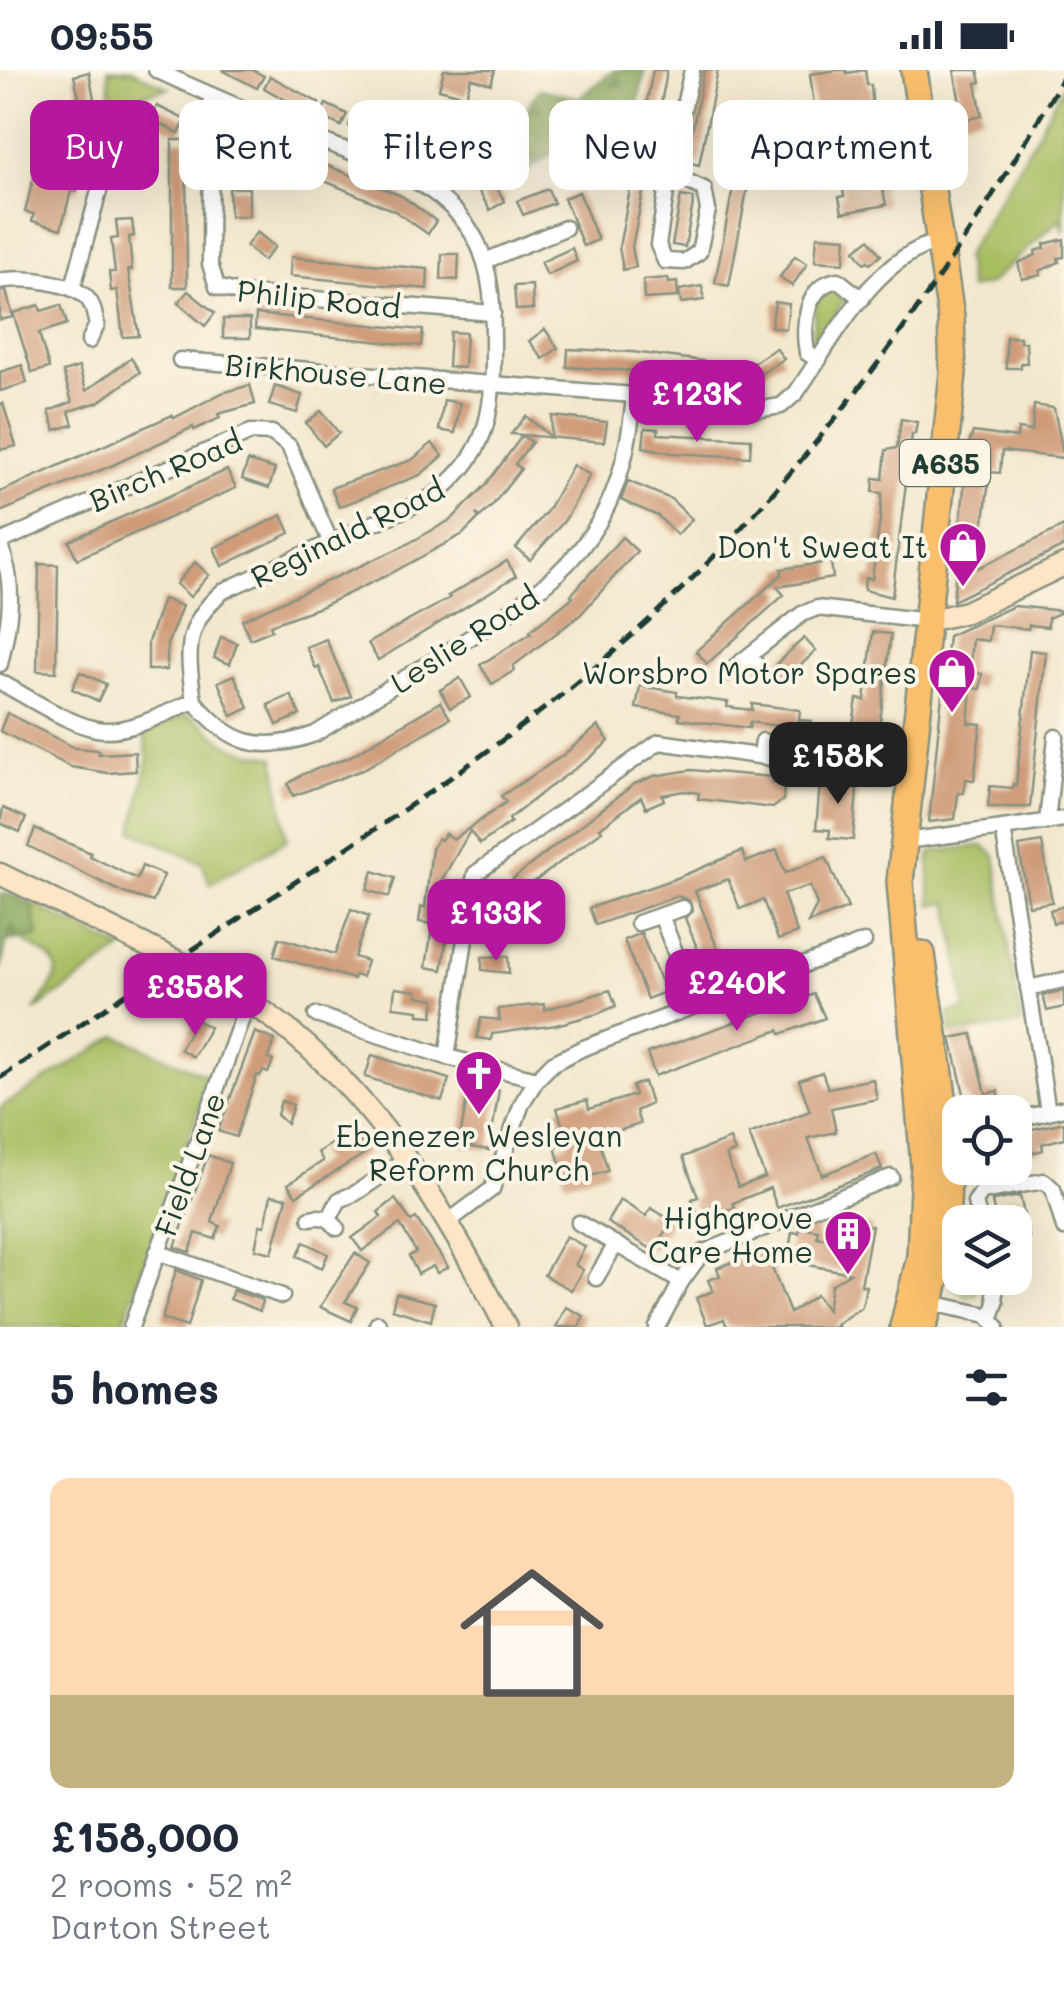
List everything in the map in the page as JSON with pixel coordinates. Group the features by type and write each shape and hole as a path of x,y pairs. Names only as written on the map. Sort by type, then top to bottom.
{"highway":[{"name":"A635","path":"903,1327 920,1258 924,1165 900,882 953,374 951,316 914,70"},
{"name":"A635","path":"904,849 912,881 950,1148 944,1246 927,1315"}],"main road":[{"path":"927,621 966,612 1064,565"},
{"path":"0,874 184,965 248,1001 291,1032 332,1069 407,1158 448,1222 506,1327"}],"street":[{"path":"685,100 692,70"},
{"name":"Reginald Road","path":"160,71 402,174 443,200 471,232 485,261 493,313 493,386 488,421 478,447 457,478 430,498 223,591 198,619 187,653 194,701"},
{"name":"Philip Road","path":"211,95 210,264 217,286 239,293 493,313"},
{"path":"669,173 704,189 708,210 699,252 684,262 665,262 658,245 669,173"},
{"path":"73,286 100,191"},
{"path":"485,261 565,228"},
{"path":"862,299 838,280 824,282 814,293 805,340 807,353 819,360 862,299 901,256 940,241"},
{"path":"0,280 73,286 90,301 97,326 90,342"},
{"name":"Birkhouse Lane","path":"180,360 634,395 755,410 781,406 819,360"},
{"name":"Leslie Road","path":"194,701 214,725 242,741 259,745 295,741 315,734 514,610 546,587 577,555 603,514 619,482 632,429 634,395"},
{"name":"Birch Road","path":"0,544 251,432 272,432 288,446 330,541"},
{"path":"0,544 11,592 0,664"},
{"path":"727,674 802,614 817,608 927,621"},
{"path":"750,656 762,672"},
{"path":"0,682 102,730 136,724 194,701"},
{"path":"1047,822 1056,737"},
{"path":"448,1058 476,874 659,742 762,748 800,762 818,758 911,766"},
{"path":"904,849 1064,819"},
{"path":"1003,828 1048,1112"},
{"path":"638,922 683,908"},
{"path":"661,915 695,1005"},
{"path":"448,1222 492,1189 522,1104 537,1078 553,1063 580,1049 864,942"},
{"path":"1028,988 1064,980"},
{"name":"Field Lane","path":"132,1327 248,1001"},
{"path":"316,1015 448,1058 537,1078"},
{"path":"1032,1116 1064,1108"},
{"path":"310,1218 319,1216 333,1224 339,1200 407,1158"},
{"path":"657,1327 702,1253 892,1177"},
{"path":"976,1205 982,1192 1044,1181 1064,1228"},
{"path":"579,1223 681,1282"},
{"path":"596,1278 616,1244"},
{"path":"156,1252 282,1296"},
{"path":"927,1315 994,1322 995,1295"}],"green space":[{"path":"108,70 131,70 169,88 119,100 111,100"},
{"path":"615,70 646,70 638,100 549,100 549,156 529,169 529,103 540,89 579,98"},
{"path":"1064,83 1064,232 1060,219 989,284 969,289 965,256"},
{"path":"836,286 847,295 816,344 812,344 815,304 827,287"},
{"path":"186,715 232,746 275,757 287,840 210,884 202,863 133,831 148,760 144,732"},
{"path":"984,846 995,856 1021,1024 951,1034 949,1013 966,1009 949,903 931,905 929,860 932,852"},
{"path":"0,894 32,904 38,936 7,941 0,971"},
{"path":"32,904 123,949 34,1011 52,986 56,969 46,955 20,939 38,936"},
{"path":"117,1036 210,1077 122,1327 0,1327 0,1108"}],"building":[{"path":"222,70 252,70 264,76 257,88"},
{"path":"444,70 495,70 491,84 471,78 466,96 439,89"},
{"path":"653,70 666,70 662,100 647,100"},
{"path":"704,70 718,70 699,165 693,164 693,126"},
{"path":"865,70 872,100 813,100 810,74"},
{"path":"954,70 978,70 981,82 976,83 982,116 968,119 968,100 959,100"},
{"path":"89,72 94,99 80,100 74,76"},
{"path":"270,76 314,100 286,100 264,88"},
{"path":"328,105 347,114 341,126 328,120"},
{"path":"159,107 179,117 179,133 159,123"},
{"path":"172,140 179,140 179,190 186,190 187,287 172,287"},
{"path":"328,166 348,174 348,190 387,190 436,221 428,234 395,211 328,182"},
{"path":"548,189 554,203 523,215 517,201"},
{"path":"30,190 78,190 71,191 61,229 32,221 34,214 25,212"},
{"path":"229,190 249,190 249,216 230,216"},
{"path":"478,190 498,190 505,201 490,210"},
{"path":"630,190 643,190 632,247 636,267 623,270 619,247"},
{"path":"732,190 747,190 729,286 715,283"},
{"path":"843,190 883,190 886,205 842,213 839,197 844,196"},
{"path":"579,192 598,240 583,246 564,198"},
{"path":"681,196 694,198 685,247 672,245"},
{"path":"132,220 132,270 128,270 139,336 123,337 117,290 111,291 109,272 115,272 111,239 118,238 116,221"},
{"path":"257,232 275,247 263,261 246,246"},
{"path":"817,236 846,238 844,263 815,261"},
{"path":"869,239 881,255 870,264 864,263 855,250"},
{"path":"1064,239 1064,257 1058,258 1059,262 1040,271 1041,275 1022,279 1018,263 1036,255 1035,251 1045,248 1044,244"},
{"path":"572,248 577,261 547,275 541,262"},
{"path":"442,254 459,254 458,280 441,279"},
{"path":"795,256 807,264 792,286 780,277"},
{"path":"291,257 428,269 427,289 290,276"},
{"path":"668,278 669,283 677,282 678,297 644,299 643,280"},
{"path":"532,285 533,309 516,310 514,286"},
{"path":"702,286 704,300 681,303 679,290"},
{"path":"0,291 6,291 13,317 0,320"},
{"path":"188,291 215,313 205,326 178,303"},
{"path":"775,302 789,304 786,329 771,327"},
{"path":"39,305 41,311 61,305 67,324 39,333 49,368 32,373 13,313"},
{"path":"256,314 423,330 421,346 255,329"},
{"path":"223,319 250,319 250,338 223,338"},
{"path":"545,329 558,348 543,359 529,341"},
{"path":"450,332 466,333 464,368 448,367"},
{"path":"1006,337 1020,337 1020,342 1026,342 1027,363 1021,363 1021,368 1006,368"},
{"path":"776,348 784,359 754,378 747,367"},
{"path":"568,349 632,352 737,365 736,382 567,367"},
{"path":"131,358 140,372 99,402 69,411 73,425 55,430 49,411 72,402 63,372 79,367 86,391"},
{"path":"22,365 27,383 0,391 0,372"},
{"path":"250,385 255,404 218,414 220,418 194,430 193,427 0,512 0,492 172,415 174,418 222,393"},
{"path":"275,386 302,395 297,413 269,405"},
{"path":"444,400 460,403 455,433 439,430"},
{"path":"3,403 16,446 0,450 0,404"},
{"path":"1034,405 1054,408 1064,458 1002,451 1000,473 990,472 978,568 1064,526 1064,546 953,601 968,447 973,432 1017,438 1018,429 1032,431"},
{"path":"321,411 339,433 324,446 306,423"},
{"path":"526,416 551,437 552,416 607,422 604,442 511,434"},
{"path":"901,419 917,422 912,434 892,597 864,590 865,578 872,579 880,520 882,493 873,492 874,478 883,479 886,450 897,448"},
{"path":"645,428 658,429 658,434 751,439 750,457 672,453 643,447"},
{"path":"522,436 532,442 515,464 521,469 491,507 480,517 476,514 479,518 463,534 390,574 270,625 272,630 250,639 242,620 404,546 452,519 485,486"},
{"path":"432,443 443,456 420,475 339,507 331,488 412,460"},
{"path":"248,461 275,469 269,488 242,479"},
{"path":"573,465 590,475 565,520 530,560 516,548 547,511"},
{"path":"227,470 236,488 77,559 69,541"},
{"path":"628,481 671,499 692,519 677,535 658,516 621,500"},
{"path":"282,515 290,533 222,566 214,548"},
{"path":"622,537 637,551 580,615 513,666 515,670 492,684 480,665 531,633 573,597"},
{"path":"507,561 516,576 378,660 368,643"},
{"path":"195,562 209,575 190,597 176,584"},
{"path":"831,562 833,578 777,587 784,595 707,664 696,651 782,574 781,569"},
{"path":"39,564 58,565 56,672 37,671"},
{"path":"163,599 182,606 167,645 167,670 148,670 148,642"},
{"path":"1014,606 1064,611 1048,618 1048,627 990,625 988,641 972,639 969,673 982,674 980,689 971,688 968,723 981,724 974,780 966,779 964,793 958,793 955,819 929,822 948,636"},
{"path":"873,632 891,634 876,752 849,750 857,699 865,700"},
{"path":"221,637 237,643 230,664 214,658"},
{"path":"804,638 816,651 789,676 777,663"},
{"path":"326,639 351,696 334,703 306,647"},
{"path":"1030,650 1046,652 1030,807 988,807 990,786 1016,785"},
{"path":"80,672 106,684 98,701 72,689"},
{"path":"234,675 249,708 232,716 218,682"},
{"path":"460,678 471,697 450,708 440,690"},
{"path":"640,686 677,692 677,696 728,702 727,707 752,710 752,704 800,710 799,720 811,721 809,739 785,736 786,727 750,722 749,728 679,719 680,714 636,708"},
{"path":"291,695 300,715 277,725 268,705"},
{"path":"440,702 450,718 362,770 293,796 288,784 303,774 349,757"},
{"path":"7,713 75,748 99,750 99,754 135,752 136,771 108,773 71,767 0,731"},
{"path":"598,726 609,741 590,758 480,844 470,831 440,883 447,884 444,926 419,922 421,907 425,907 432,849 438,838 441,840 445,834 454,839 506,802 501,796 562,756"},
{"path":"691,770 772,777 771,783 784,784 783,800 773,808 698,799 699,793 684,791 662,795 664,800 646,808 641,797 515,896 506,884 634,784"},
{"path":"835,775 858,777 853,840 829,838 830,830 816,829 820,783 834,784"},
{"path":"3,808 26,818 20,832 0,823"},
{"path":"35,829 91,853 90,856 137,879 142,866 164,875 153,902 124,893 28,846"},
{"path":"1042,842 1052,902 1029,906 1019,846"},
{"path":"777,850 785,873 826,857 848,908 808,923 817,905 810,886 783,894 797,933 778,940 763,900 740,909 728,879 695,891 725,968 708,975 685,918 693,911 689,900 677,896 596,925 589,908 742,851 746,862"},
{"path":"373,871 395,878 389,897 367,890"},
{"path":"494,905 513,908 502,939 488,937"},
{"path":"1064,906 1064,921 1053,923 1050,910"},
{"path":"351,909 369,916 354,957 367,961 362,977 354,975 353,979 274,956 279,938 335,954"},
{"path":"641,933 665,992 647,999 624,940"},
{"path":"431,934 447,936 442,970 426,967"},
{"path":"508,956 509,973 482,970 482,957"},
{"path":"395,988 435,999 433,1016 393,1007"},
{"path":"610,990 616,1006 597,1014 556,1025 492,1034 491,1040 477,1038 481,1018 500,1020 498,1009 544,1004 545,1010"},
{"path":"1064,991 1064,1007 1047,1011 1043,995"},
{"path":"814,994 825,1018 781,1034 779,1030 655,1076 647,1053"},
{"path":"196,1020 210,1027 193,1057 180,1049"},
{"path":"255,1032 275,1040 268,1059 273,1061 268,1073 257,1075 236,1137 218,1131"},
{"path":"972,1034 986,1094 998,1091 999,1095 964,1095 951,1038"},
{"path":"372,1055 449,1079 442,1101 365,1077"},
{"path":"822,1072 828,1088 873,1079 877,1099 831,1108 836,1132 808,1138 822,1175 876,1154 882,1169 777,1208 770,1188 733,1203 735,1207 727,1210 729,1215 714,1221 711,1211 699,1215 692,1199 698,1197 683,1157 730,1139 735,1152 726,1155 738,1187 765,1177 749,1134 810,1111 799,1080"},
{"path":"644,1082 651,1104 636,1111 640,1124 598,1137 608,1171 566,1183 555,1147 568,1144 557,1108 587,1100 589,1109 635,1095 632,1086"},
{"name":"Ebenezer Wesleyan Reform Church","path":"469,1085 499,1090 489,1150 459,1145"},
{"path":"281,1101 293,1105 287,1124 277,1115"},
{"path":"1064,1122 1064,1138 1042,1144 1043,1150 1032,1153 1032,1129"},
{"path":"358,1137 367,1152 296,1196 288,1184 323,1161 318,1152 331,1144 335,1151"},
{"path":"208,1155 230,1163 212,1222 220,1226 215,1239 196,1233 190,1252 175,1247"},
{"path":"271,1195 287,1198 272,1253 255,1249 260,1225 265,1226"},
{"path":"1020,1196 1022,1205 993,1205 992,1201"},
{"path":"395,1199 411,1221 416,1218 448,1267 437,1273 433,1266 418,1274 409,1256 416,1252 400,1224 362,1251 352,1238 381,1217 378,1212"},
{"path":"620,1200 646,1216 651,1208 672,1221 653,1250 607,1222"},
{"path":"844,1221 872,1226 861,1285 866,1286 862,1307 836,1324 838,1327 727,1327 724,1319 707,1325 696,1298 713,1291 708,1280 720,1276 717,1268 762,1250 790,1313 816,1295 827,1310 831,1285 850,1273 787,1261 792,1232 799,1233 800,1227 818,1230 817,1237 840,1241"},
{"path":"566,1236 585,1247 575,1265 583,1270 571,1290 544,1275"},
{"path":"304,1242 328,1254 322,1268 297,1256"},
{"path":"355,1253 370,1263 345,1302 357,1307 351,1321 320,1307"},
{"path":"176,1270 201,1280 187,1327 162,1319"},
{"path":"233,1290 262,1300 260,1311 230,1299"},
{"path":"396,1293 435,1303 431,1321 392,1309"},
{"path":"566,1307 584,1316 579,1327 556,1327"}],"railway":[{"path":"0,1078 456,774 620,646 687,583 810,450 866,379 969,232 1064,76"}],"place":[{"name":"Don't Sweat It","path":"963,588"},
{"name":"Worsbro Motor Spares","path":"952,714"},
{"name":"Ebenezer Wesleyan Reform Church","path":"479,1116"},
{"name":"Highgrove Care Home","path":"848,1276"}]}
